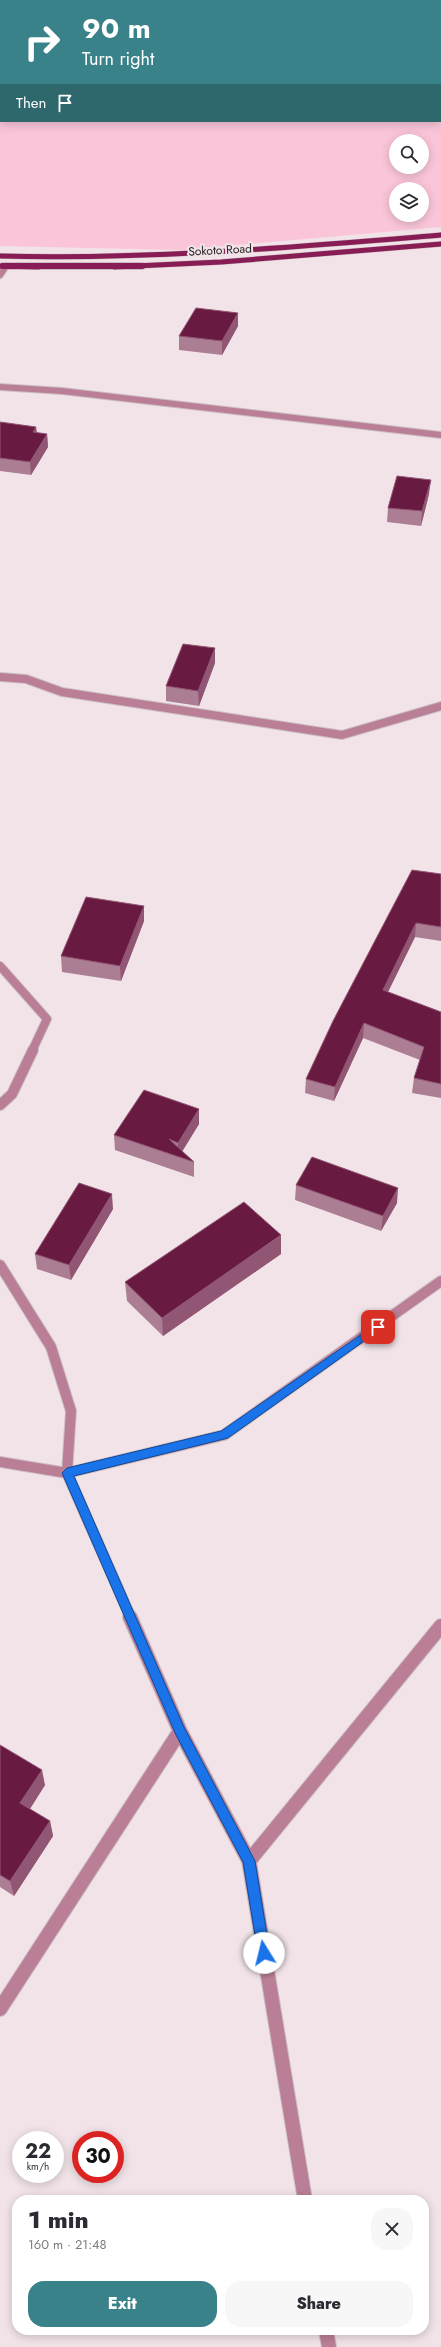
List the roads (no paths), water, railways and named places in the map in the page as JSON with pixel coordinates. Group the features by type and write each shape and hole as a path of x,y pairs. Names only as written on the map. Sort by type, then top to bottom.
{"main road":[{"name":"Sokoto Road","path":"0,256 114,257 254,250 441,235"},
{"name":"Sokoto Road","path":"3,266 112,266 238,260 441,244"}],"street":[{"path":"0,275 3,266"},
{"path":"0,387 101,396 441,435"},
{"path":"0,677 26,679 62,692 342,735 441,706"},
{"path":"0,966 47,1019 12,1094 0,1105"},
{"path":"0,1265 51,1347 71,1411 67,1473 180,1731 249,1861 303,2195"},
{"path":"0,1462 67,1473 224,1435 441,1281"},
{"path":"249,1861 441,1626"},
{"path":"0,2009 180,1731"},
{"path":"327,2335 329,2347"}]}
